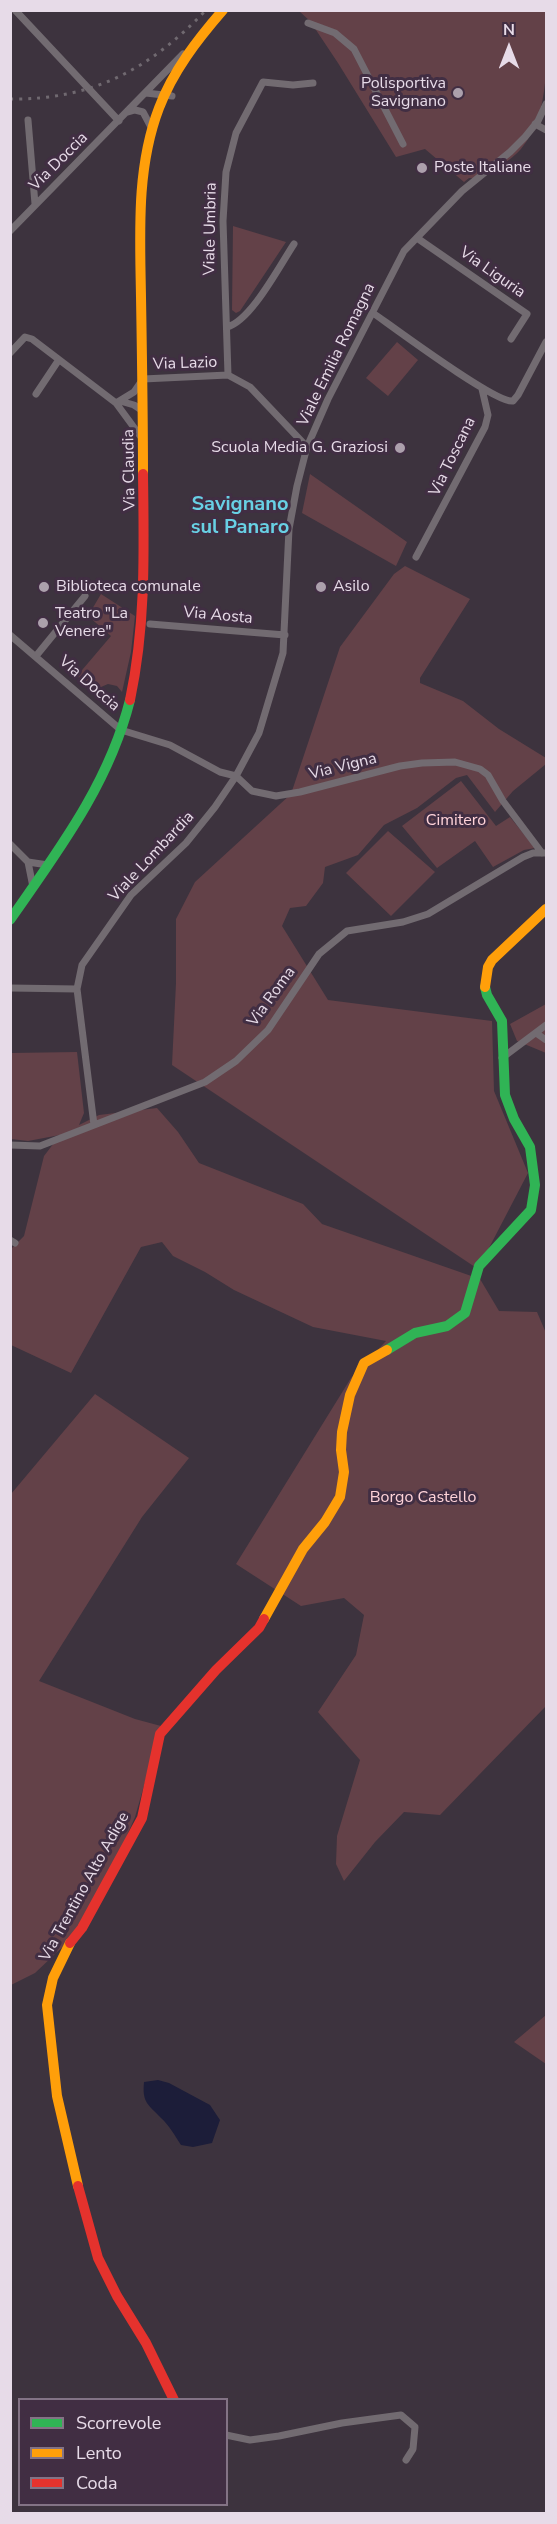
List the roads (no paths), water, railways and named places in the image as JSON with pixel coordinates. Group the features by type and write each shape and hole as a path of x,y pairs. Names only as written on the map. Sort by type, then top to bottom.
{"street":[{"path":"15,10 119,121"},
{"name":"Via Claudia","path":"10,920 87,807 112,759 130,696 143,623 145,589 141,184 152,127 179,65 223,10"},
{"path":"308,23 335,33 354,49 403,144"},
{"name":"Via Doccia","path":"10,231 200,36"},
{"name":"Viale Umbria","path":"228,375 223,196 230,152 236,133 263,82 293,86 313,83"},
{"path":"146,93 168,94"},
{"name":"Viale Emilia Romagna","path":"236,776 259,733 275,686 285,635 289,529 308,447 328,399 404,251 462,191 510,152 535,124 546,104"},
{"path":"127,112 135,110 143,112 152,127"},
{"path":"28,120 35,204"},
{"path":"535,124 546,130"},
{"name":"Via Liguria","path":"417,238 527,314 511,339"},
{"path":"227,327 240,321 252,307 294,244"},
{"path":"372,313 482,389 507,402 513,401 546,342"},
{"path":"10,353 21,340 28,337 58,361 118,402 134,405 144,411"},
{"path":"36,394 58,361"},
{"name":"Via Lazio","path":"143,379 228,375 250,387 308,447"},
{"path":"118,402 134,392 143,379"},
{"name":"Via Toscana","path":"416,557 485,427 488,415 482,389"},
{"path":"118,402 144,443"},
{"path":"123,411 134,414 144,411"},
{"path":"36,656 85,596"},
{"name":"Via Aosta","path":"150,624 285,635"},
{"name":"Via Doccia","path":"10,635 121,730"},
{"name":"Via Vigna","path":"121,730 170,745 220,772 236,776 252,790 276,795 345,782 400,766 455,762 480,769 488,775 502,801 544,853"},
{"name":"Viale Lombardia","path":"78,989 82,965 131,895 186,843 236,776"},
{"path":"10,844 28,862 33,887"},
{"name":"Via Roma","path":"10,1145 40,1146 205,1082 236,1061 268,1030 319,954 347,931 403,922 428,914 523,857 544,853"},
{"path":"28,862 48,865"},
{"name":"Via Trentino Alto Adige","path":"173,2398 146,2343 98,2258 85,2218 57,2096 47,2006 53,1977 65,1950 82,1928 142,1818 160,1734 216,1670 259,1628 303,1549 325,1522 340,1497 344,1472 341,1450 342,1432 350,1395 364,1363 415,1333 447,1326 465,1313 479,1266 531,1210 535,1185 534,1163 530,1147 514,1119 505,1095 502,1021 487,995 485,986 488,967 498,953 546,909"},
{"path":"10,988 78,989 94,1125"},
{"path":"502,1058 546,1025"},
{"path":"536,1033 546,1040"},
{"path":"228,2435 250,2440 259,2439 342,2423 401,2415 415,2427 413,2449 406,2460"}],"water":[{"path":"158,2080 169,2083 210,2105 220,2120 212,2143 193,2147 181,2145 145,2099 144,2082"}],"railway":[{"path":"10,99 68,94 118,77 163,49 206,10"}],"place":[{"name":"Polisportiva Savignano","path":"458,93"},
{"name":"Poste Italiane","path":"422,168"},
{"name":"Scuola Media G. Graziosi","path":"400,448"},
{"name":"Biblioteca comunale","path":"44,587"},
{"name":"Asilo","path":"321,587"},
{"name":"Teatro \"La Venere\"","path":"43,623"}],"district":[{"name":"Savignano sul Panaro","path":"240,516"}],"park label":[{"name":"Cimitero","path":"456,821"},
{"name":"Borgo Castello","path":"423,1498"}]}
